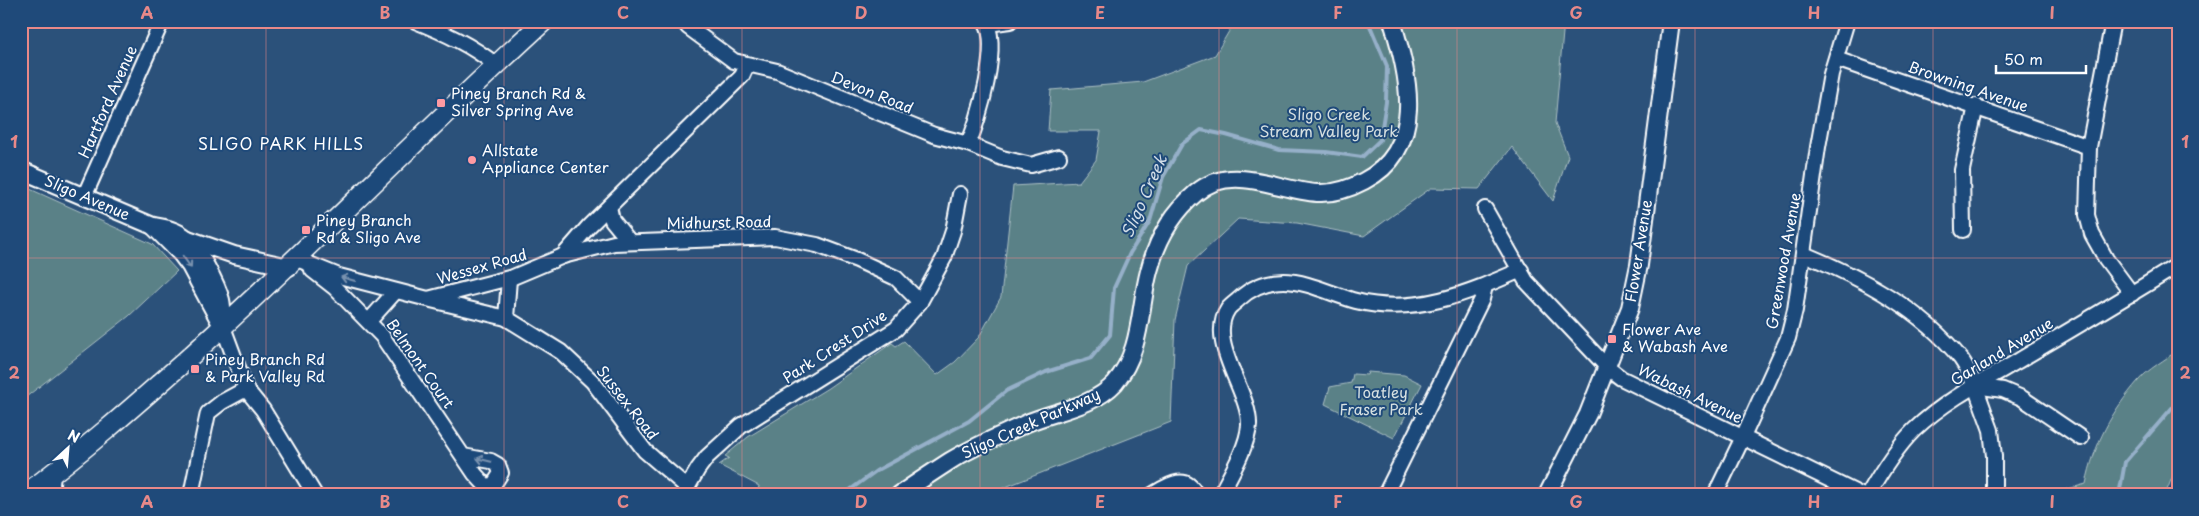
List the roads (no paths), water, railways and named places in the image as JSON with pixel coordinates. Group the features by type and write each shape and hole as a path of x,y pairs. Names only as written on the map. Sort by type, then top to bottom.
{"main road":[{"path":"24,495 53,474 139,402 223,327 293,263 496,65 544,21"}],"street":[{"name":"Hartford Avenue","path":"84,197 162,21"},
{"path":"416,21 461,41 496,65"},
{"name":"Devon Road","path":"683,21 688,27 734,62 777,71 934,135 968,144 1002,158 1031,166 1060,157"},
{"path":"968,144 974,131 989,74 990,43 986,23 1010,21"},
{"name":"Sligo Creek Parkway","path":"899,495 952,460 1029,422 1076,406 1098,396 1114,384 1128,363 1138,336 1148,272 1159,239 1175,212 1198,191 1210,184 1236,179 1316,193 1332,192 1350,188 1381,171 1398,147 1408,121 1409,90 1401,51 1392,21"},
{"name":"Flower Avenue","path":"1547,495 1588,414 1608,368 1630,308 1639,265 1671,21"},
{"name":"Greenwood Avenue","path":"1715,495 1788,338 1795,310 1818,147 1831,74 1847,21"},
{"path":"2113,21 2089,146 2087,215 2092,234 2106,259 2132,294"},
{"name":"Browning Avenue","path":"1836,59 2089,146"},
{"name":"Wessex Road","path":"293,263 395,292 428,299 509,278 563,256 609,207 742,76 747,64"},
{"path":"1963,230 1962,170 1976,106"},
{"name":"Sligo Avenue","path":"21,170 153,226 167,228 188,239 234,255 293,263"},
{"name":"Park Crest Drive","path":"685,492 707,457 740,426 896,329 920,302 944,258 953,231 960,194"},
{"path":"609,207 612,220 630,242"},
{"name":"Wabash Avenue","path":"1485,209 1526,281 1608,368 1621,378 1861,495"},
{"name":"Sligo Avenue","path":"153,226 190,266 223,327"},
{"name":"Midhurst Road","path":"563,256 614,243 775,237 817,245 857,260 896,278 920,302"},
{"path":"188,239 209,274 221,300 223,327 246,389 263,410 315,495"},
{"path":"1804,254 1847,272 1919,316 1962,360 1975,386 1991,430 1994,456 1994,495"},
{"name":"Belmont Court","path":"293,263 335,288 369,321 382,336 463,456"},
{"name":"Garland Avenue","path":"1868,495 1885,464 1914,430 1936,412 1975,386 2178,265"},
{"path":"1220,495 1247,437 1249,426 1248,412 1223,346 1222,330 1228,310 1250,289 1274,281 1289,281 1358,302 1388,306 1443,301 1485,286 1521,270"},
{"path":"506,318 509,278"},
{"path":"1385,495 1478,307 1485,286"},
{"path":"369,321 395,292"},
{"name":"Sussex Road","path":"428,299 506,318 561,352 593,382 644,451 685,492"},
{"path":"1975,386 2004,390 2081,438"},
{"path":"191,495 208,413 222,402 246,389"},
{"path":"51,495 53,474"},
{"path":"1152,495 1174,482 1184,482 1194,489 1196,495"}],"waterway":[{"name":"Sligo Creek","path":"843,495 876,471 969,421 1006,391 1046,372 1091,358 1110,335 1114,288 1130,253 1150,221 1163,177 1182,144 1201,130 1279,150 1326,152 1362,157 1380,140 1386,102 1387,66 1368,21"},
{"path":"2119,495 2125,462 2178,401"}],"place":[{"name":"Piney Branch Rd & Silver Spring Ave","path":"441,103"},
{"name":"Allstate Appliance Center","path":"472,160"},
{"name":"Piney Branch Rd & Sligo Ave","path":"306,230"},
{"name":"Flower Ave & Wabash Ave","path":"1612,339"},
{"name":"Piney Branch Rd & Park Valley Rd","path":"195,369"}],"district":[{"name":"SLIGO PARK HILLS","path":"281,144"}],"park label":[{"name":"Sligo Creek Stream Valley Park","path":"1329,124"},
{"name":"Toatley Fraser Park","path":"1381,402"}]}
